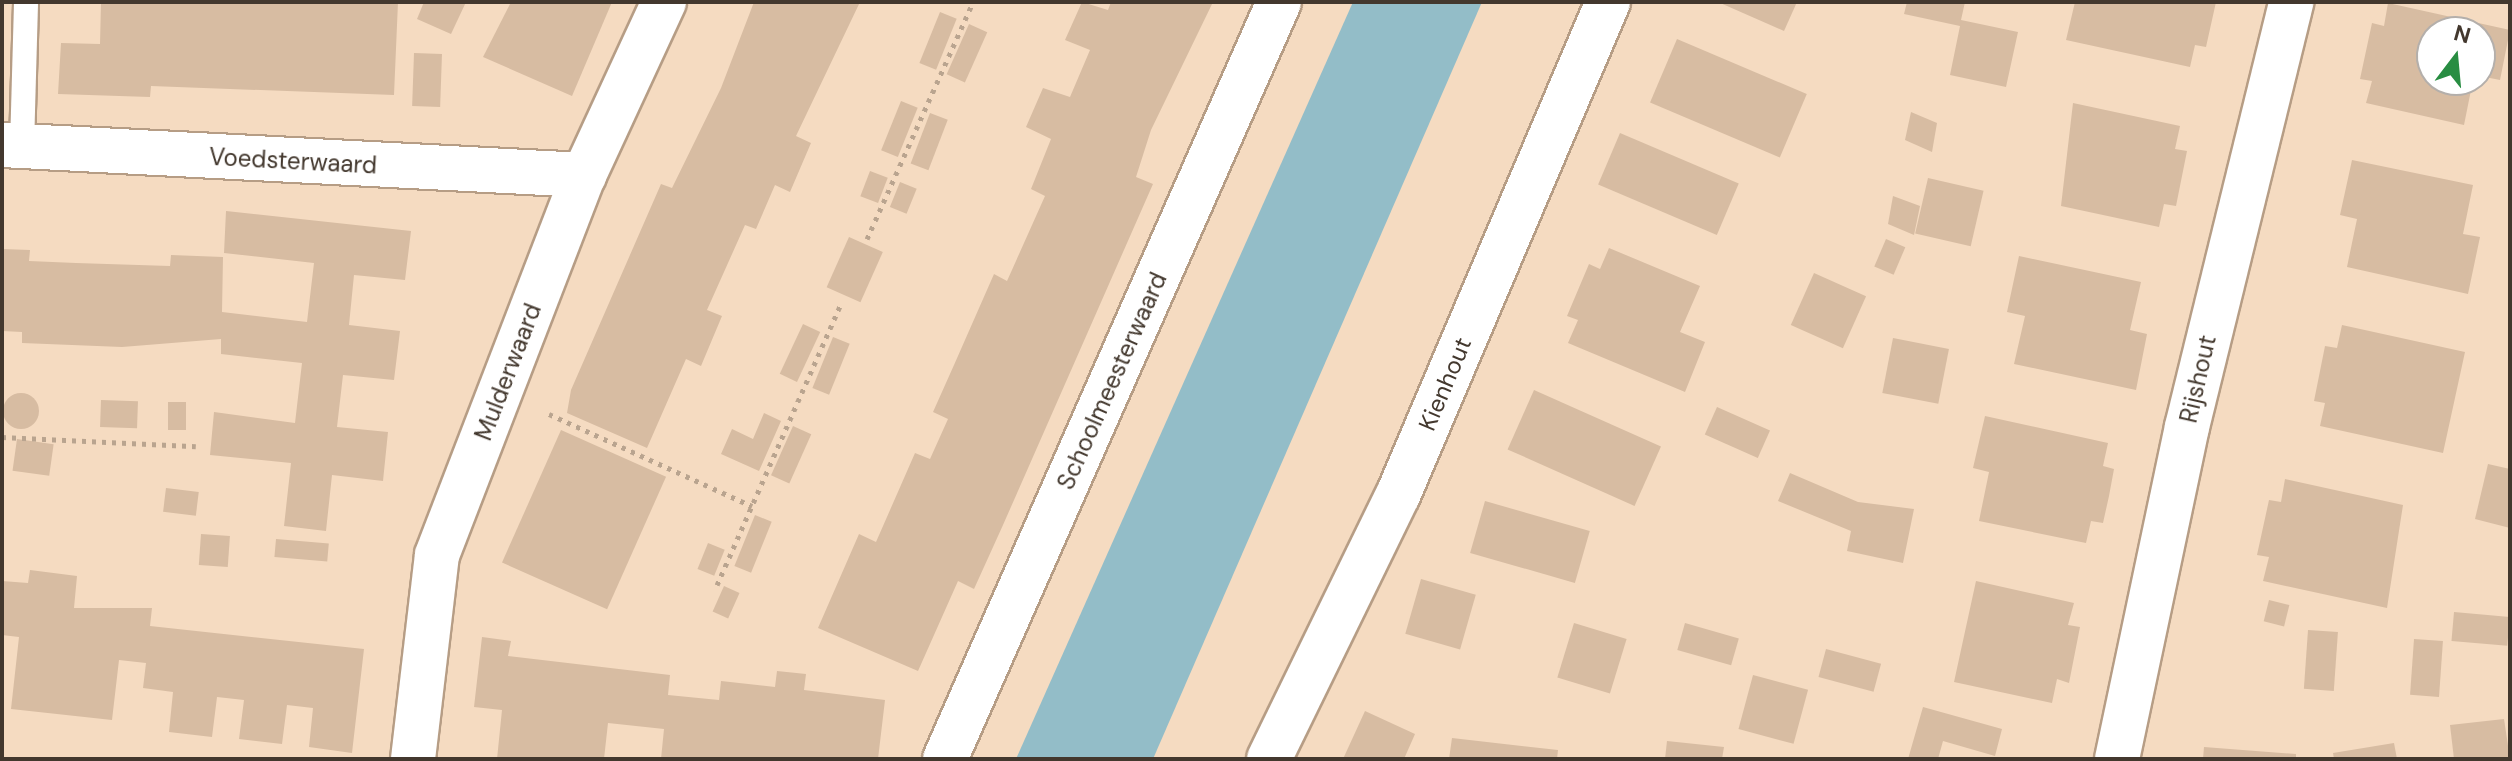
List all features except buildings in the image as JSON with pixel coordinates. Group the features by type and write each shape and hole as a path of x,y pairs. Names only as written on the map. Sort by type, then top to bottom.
{"street":[{"name":"Mulderwaard","path":"413,759 437,555 584,175 664,2"},
{"name":"Schoolmeesterwaard","path":"945,759 1279,2"},
{"name":"Kienhout","path":"1269,759 1398,495 1608,2"},
{"name":"Rijshout","path":"2117,759 2187,427 2291,2"},
{"name":"Voedsterwaard","path":"12,146 584,175"}],"lane":[{"path":"12,146 26,2"}],"path":[{"path":"867,239 973,2"},
{"path":"717,585 841,304"},
{"path":"501,392 752,506"},
{"path":"2,437 196,446"}],"water":[{"path":"1353,2 1482,2 1153,759 1016,759"}]}
